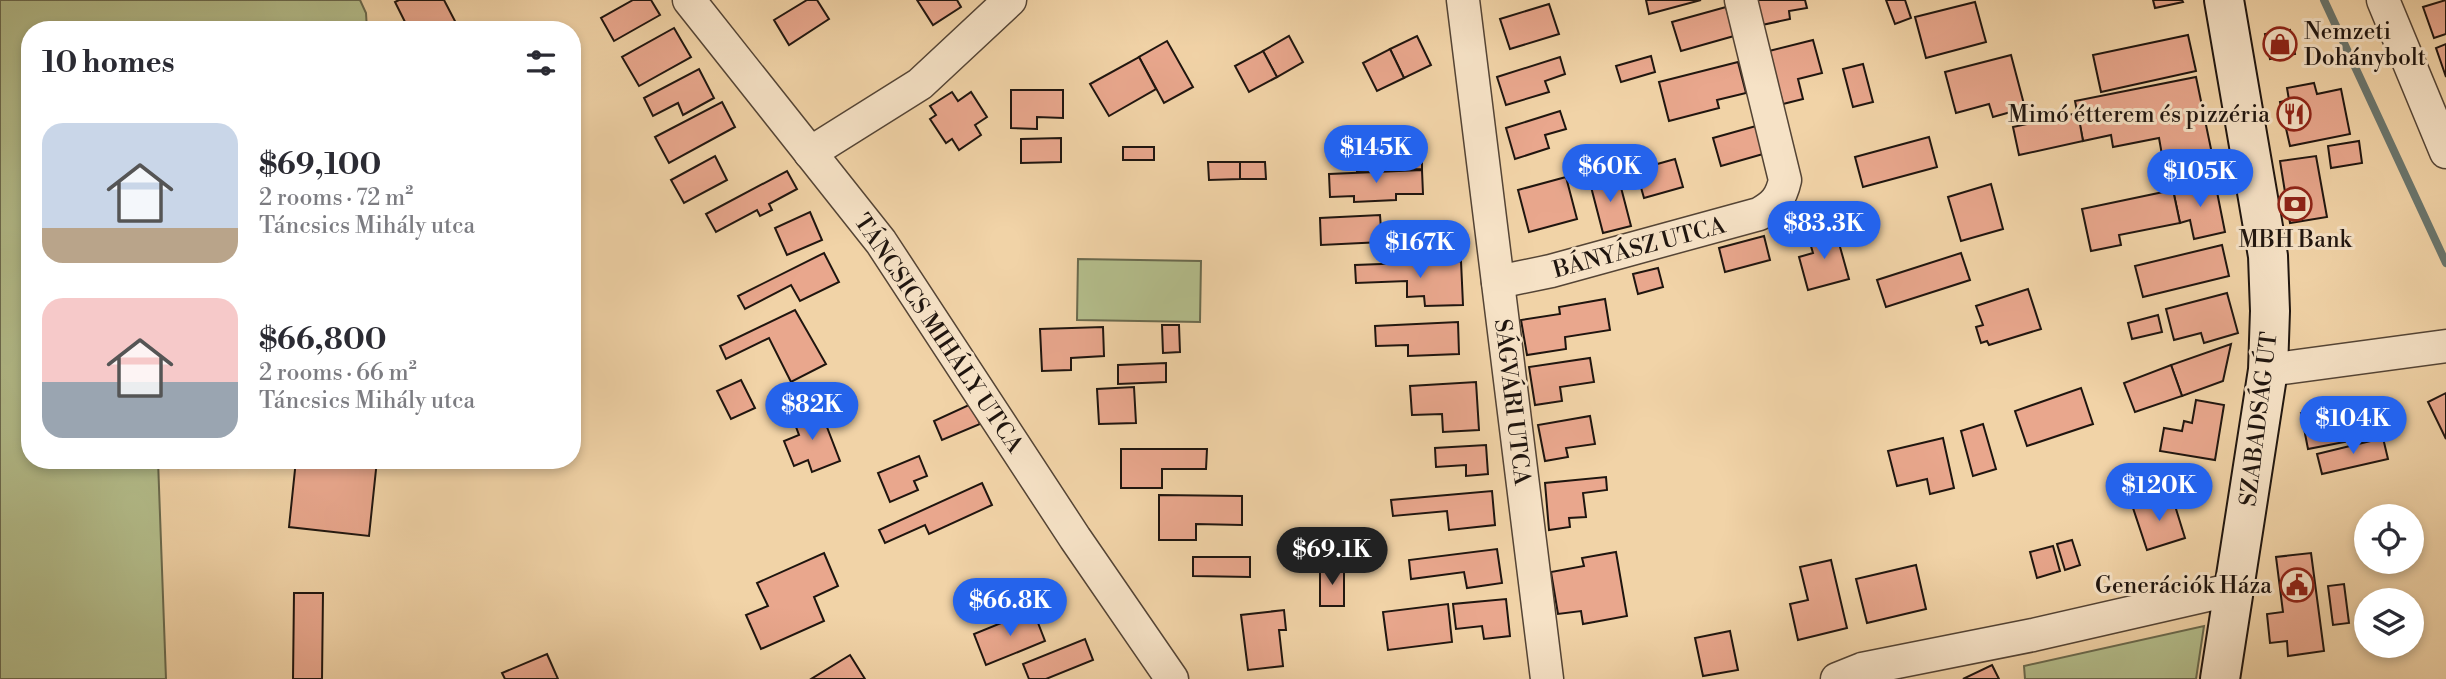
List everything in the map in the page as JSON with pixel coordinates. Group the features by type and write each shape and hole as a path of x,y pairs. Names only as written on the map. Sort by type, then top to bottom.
{"main road":[{"name":"SZABADSÁG ÚT","path":"2220,679 2269,370 2268,256 2224,0"}],"street":[{"name":"TÁNCSICS MIHÁLY UTCA","path":"689,0 881,242 1075,538 1172,679"},
{"path":"810,153 920,84 1010,0"},
{"name":"SÁGVÁRI UTCA","path":"1463,0 1547,679"},
{"name":"BÁNYÁSZ UTCA","path":"1498,282 1551,271 1759,214 1773,206 1782,195 1785,180 1741,0"},
{"path":"2383,0 2446,152"},
{"path":"2269,370 2446,346"},
{"path":"1837,679 1862,669 2033,635 2234,589"}],"green space":[{"path":"0,0 360,0 366,21 21,21 21,469 158,469 166,679 0,679"},
{"path":"1078,259 1201,261 1200,322 1077,320"},
{"path":"2204,626 2196,679 2025,679 2024,666"}],"building":[{"path":"444,0 455,21 404,21 395,2"},
{"path":"633,0 651,0 660,15 614,41 601,18"},
{"path":"807,0 817,0 829,19 789,45 774,20"},
{"path":"917,0 957,0 961,7 933,25"},
{"path":"1646,0 1701,0 1649,14"},
{"path":"1757,0 1805,0 1807,8 1789,11 1790,19 1762,25"},
{"path":"1886,0 1905,0 1911,18 1895,24"},
{"path":"2153,0 2182,0 2183,2 2155,8"},
{"path":"2446,0 2446,34 2434,38 2423,7"},
{"path":"1975,2 1986,42 1926,58 1915,17"},
{"path":"1549,4 1559,34 1510,49 1500,19"},
{"path":"1726,7 1734,36 1681,51 1672,22"},
{"path":"674,28 691,57 639,86 622,57"},
{"name":"Nemzeti Dohánybolt","path":"2290,30 2295,54 2270,59 2265,34"},
{"path":"2188,35 2196,71 2101,92 2093,55"},
{"path":"1289,36 1303,62 1277,77 1263,51"},
{"path":"1417,36 1431,65 1404,78 1390,49"},
{"path":"1813,40 1822,73 1798,79 1803,99 1783,104 1769,51"},
{"path":"1167,41 1193,87 1164,103 1139,57"},
{"path":"2446,44 2446,77 2436,48"},
{"path":"1390,49 1404,78 1377,91 1363,63"},
{"path":"1263,51 1277,77 1249,92 1235,66"},
{"path":"2011,55 2025,108 1993,117 1989,104 1956,113 1945,72"},
{"path":"1651,56 1655,72 1621,82 1616,66"},
{"path":"1139,57 1156,89 1109,116 1090,84"},
{"path":"1560,57 1565,74 1545,81 1549,92 1506,105 1497,77"},
{"path":"1738,62 1746,93 1717,100 1719,108 1669,121 1659,82"},
{"path":"1863,64 1873,102 1853,107 1843,69"},
{"path":"699,69 714,98 683,115 678,103 653,116 644,98"},
{"path":"2196,77 2216,173 2167,183 2159,138 2113,147 2111,135 2083,141 2075,101"},
{"path":"2314,83 2317,94 2341,89 2350,134 2290,146 2280,102 2289,100 2287,88"},
{"path":"1011,90 1063,90 1063,118 1037,117 1037,129 1011,128"},
{"path":"952,92 958,101 971,92 987,117 975,125 981,135 959,150 952,139 946,143 930,119 936,115 930,106"},
{"path":"722,102 735,127 669,163 655,137"},
{"path":"1560,111 1566,129 1545,135 1549,148 1515,159 1506,128"},
{"path":"2078,113 2083,141 2019,155 2013,127"},
{"path":"1756,126 1763,154 1721,166 1713,138"},
{"path":"1929,137 1937,167 1863,187 1855,157"},
{"path":"1061,138 1061,162 1021,163 1021,139"},
{"path":"2359,141 2362,163 2331,168 2328,146"},
{"path":"1123,147 1154,147 1154,160 1123,160"},
{"path":"1394,149 1395,157 1422,157 1422,169 1357,171 1356,150"},
{"path":"715,156 727,180 684,203 671,180"},
{"path":"2316,156 2327,217 2290,223 2280,161"},
{"path":"1675,159 1683,187 1644,198 1636,170"},
{"path":"1208,162 1240,162 1240,179 1209,180"},
{"path":"1240,162 1265,162 1266,179 1240,179"},
{"path":"1422,170 1423,194 1396,194 1396,200 1354,202 1354,196 1330,197 1329,174"},
{"path":"787,171 797,189 769,204 772,210 760,216 757,210 716,232 706,214"},
{"path":"1618,176 1631,226 1603,233 1590,183"},
{"path":"1566,177 1577,219 1529,232 1518,190"},
{"path":"2215,182 2225,232 2194,239 2190,220 2180,223 2173,190"},
{"path":"1991,184 2003,229 1961,241 1948,197"},
{"path":"2173,190 2180,223 2119,235 2121,245 2091,251 2082,209"},
{"path":"810,212 822,240 787,255 775,228"},
{"path":"1380,215 1382,242 1321,245 1320,218"},
{"path":"1835,229 1849,279 1808,290 1799,257 1813,253 1808,236"},
{"path":"1764,236 1770,260 1725,272 1719,248"},
{"path":"2222,245 2229,276 2143,297 2135,266"},
{"path":"824,253 839,282 800,301 791,285 745,309 738,296"},
{"path":"1961,253 1970,280 1886,307 1877,280"},
{"path":"1461,261 1463,305 1425,306 1424,296 1407,297 1407,281 1356,283 1355,265"},
{"path":"1658,268 1663,287 1638,294 1633,274"},
{"path":"2028,289 2041,329 1989,345 1987,341 1981,343 1976,327 1983,325 1976,306"},
{"path":"2227,293 2238,333 2204,343 2201,333 2174,340 2166,309"},
{"path":"1605,299 1610,330 1565,337 1566,349 1527,355 1521,320 1560,314 1559,307"},
{"path":"795,310 826,364 791,382 769,338 726,359 720,346"},
{"path":"2158,315 2162,332 2132,339 2128,323"},
{"path":"1458,322 1459,354 1408,356 1408,345 1376,346 1375,326"},
{"path":"1162,325 1179,325 1180,352 1163,353"},
{"path":"1103,327 1104,356 1071,358 1071,370 1042,371 1040,329"},
{"path":"2231,344 2223,381 2182,396 2171,365"},
{"path":"1590,358 1594,382 1560,387 1562,401 1535,405 1529,367"},
{"path":"1166,363 1166,382 1118,384 1118,365"},
{"path":"2171,365 2182,396 2135,412 2124,383"},
{"path":"741,380 755,408 731,419 717,391"},
{"path":"1476,382 1479,430 1443,432 1442,414 1412,415 1410,386"},
{"path":"1134,387 1136,423 1099,424 1097,389"},
{"path":"2081,388 2093,424 2027,446 2015,411"},
{"path":"2446,393 2446,439 2428,402"},
{"path":"2196,400 2224,405 2215,460 2160,451 2164,428 2182,431 2184,421 2192,423"},
{"path":"2362,400 2370,437 2308,449 2301,413"},
{"path":"971,404 980,424 942,440 934,421"},
{"path":"820,409 840,461 812,472 808,460 794,466 784,441 799,435 793,419"},
{"path":"1590,416 1595,444 1566,448 1568,457 1545,461 1538,425"},
{"path":"1983,424 1996,469 1973,476 1961,431"},
{"path":"1943,438 1954,488 1930,494 1927,479 1897,486 1888,451"},
{"path":"2383,438 2388,459 2322,474 2317,454"},
{"path":"1486,445 1488,474 1466,476 1466,465 1436,467 1435,448"},
{"path":"1121,449 1207,449 1206,469 1162,469 1162,488 1121,488"},
{"path":"919,456 927,476 914,481 918,490 890,502 878,473"},
{"path":"295,469 376,469 369,536 289,527"},
{"path":"1606,477 1607,490 1583,493 1586,517 1569,518 1570,527 1549,530 1545,483"},
{"path":"982,483 992,505 929,534 925,525 885,543 879,530"},
{"path":"1492,491 1495,525 1449,530 1447,511 1393,516 1391,500"},
{"path":"1159,495 1242,496 1242,525 1196,524 1196,540 1159,540"},
{"path":"2172,496 2185,538 2147,550 2133,508"},
{"path":"2072,540 2080,565 2065,570 2057,544"},
{"path":"2053,546 2060,571 2037,578 2030,552"},
{"path":"1497,549 1502,583 1467,588 1464,572 1411,579 1409,560"},
{"path":"1616,552 1627,616 1583,624 1581,611 1558,614 1551,572 1584,566 1582,558"},
{"path":"824,553 838,586 814,597 824,621 761,649 746,615 768,606 757,583"},
{"name":"Generációk Háza","path":"2311,553 2324,651 2288,656 2287,641 2270,643 2267,614 2283,612 2276,557"},
{"path":"1193,557 1250,557 1250,577 1193,576"},
{"path":"1831,560 1847,628 1798,640 1790,604 1808,600 1800,567"},
{"path":"1916,565 1926,609 1867,623 1856,579"},
{"path":"1320,568 1344,568 1344,606 1320,606"},
{"path":"2344,584 2349,623 2333,625 2328,586"},
{"path":"294,593 323,593 322,679 293,679"},
{"path":"1506,599 1510,636 1484,639 1482,626 1456,629 1453,604"},
{"path":"1448,604 1452,642 1388,650 1383,612"},
{"path":"1033,610 1045,641 986,665 974,634"},
{"path":"1284,610 1286,630 1279,630 1283,666 1248,670 1241,615"},
{"path":"1730,631 1738,670 1703,676 1695,638"},
{"path":"1085,639 1093,660 1046,679 1029,679 1023,664"},
{"path":"547,654 558,679 505,679 502,673"},
{"path":"850,655 865,679 811,679"},
{"path":"1992,665 1999,679 1963,679"}],"waterway":[{"path":"2324,0 2446,263"}],"place":[{"name":"Nemzeti Dohánybolt","path":"2280,44"},
{"name":"Mimó étterem és pizzéria","path":"2294,114"},
{"name":"MBH Bank","path":"2295,204"},
{"name":"Generációk Háza","path":"2297,585"}]}
